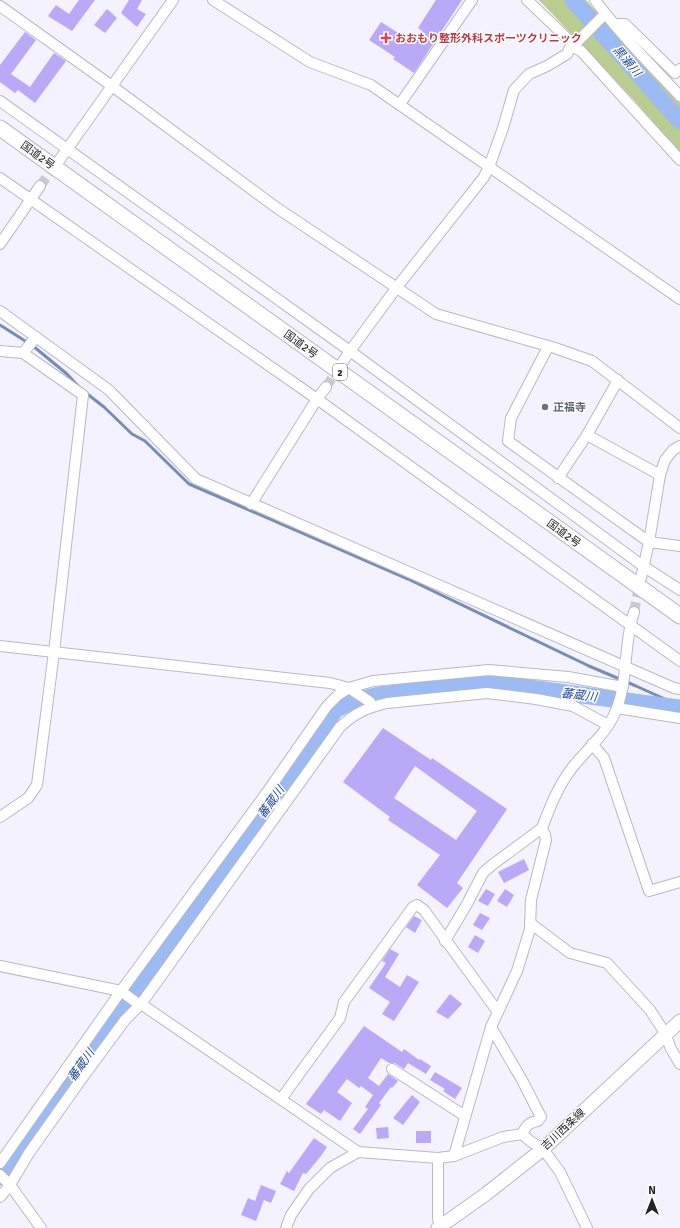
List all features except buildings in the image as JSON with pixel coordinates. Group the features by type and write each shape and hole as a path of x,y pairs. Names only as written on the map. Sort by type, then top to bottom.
{"highway":[{"name":"国道2号","path":"0,128 680,616"}],"main road":[{"name":"吉川西条線","path":"439,1228 486,1194 543,1149 680,1020"}],"street":[{"path":"58,162 173,0"},
{"path":"213,0 310,62 371,85 680,299"},
{"path":"400,104 472,0"},
{"path":"527,0 580,51 680,160"},
{"path":"595,0 604,16 614,24 680,96"},
{"path":"0,6 112,86 277,208 436,314 592,361 680,428"},
{"path":"340,366 397,287 484,177 503,128 514,90 529,74 547,66 567,54 573,45 604,16"},
{"path":"614,24 624,24 675,73 680,69"},
{"path":"0,101 350,351 643,566 680,590"},
{"path":"0,178 317,399 680,661"},
{"path":"0,244 40,186"},
{"path":"0,310 109,390 196,479 674,688 680,689"},
{"path":"23,353 36,337"},
{"path":"548,347 510,418 508,441 648,542 680,546"},
{"path":"0,351 23,353 83,395 54,652 37,785 28,798 0,817"},
{"path":"558,478 587,435 618,380"},
{"path":"251,504 326,386"},
{"path":"587,435 660,475"},
{"path":"641,578 660,475 665,460 673,450 680,446"},
{"path":"445,941 486,869 542,828 554,800 571,769 608,725 618,706 623,687 630,625 634,612"},
{"path":"0,646 330,683 350,688 371,705"},
{"path":"0,1162 121,992 265,795 327,706 338,695 350,688 373,681 489,670 568,676 623,687"},
{"path":"0,1197 10,1185 28,1153 139,1003 280,807 340,727 354,715 371,705 486,693 536,699 573,706 608,725"},
{"path":"618,706 680,718"},
{"path":"592,744 604,758 649,890 680,882"},
{"path":"265,795 280,807"},
{"path":"454,1156 491,1027 517,971 530,929 531,900 546,840 542,828"},
{"path":"281,1099 340,1018 343,1005 348,996 413,907 417,905 421,907 498,1012"},
{"path":"530,923 570,953 607,963 650,1010 665,1033 671,1049 680,1064"},
{"path":"0,966 121,992 358,1152 438,1158 454,1156 503,1137 522,1134"},
{"path":"491,1027 522,1080 541,1117 538,1121 532,1122 526,1126 522,1134"},
{"path":"392,1069 465,1116"},
{"path":"522,1134 530,1142 543,1149 560,1172 588,1228"},
{"path":"286,1228 292,1215 309,1188 330,1168 358,1152"},
{"path":"438,1158 439,1228"},
{"path":"0,1175 10,1185 41,1228"}],"green space":[{"path":"539,0 586,0 680,103 680,153 634,100"}],"waterway":[{"name":"黒瀬川","path":"573,0 680,121"},
{"path":"0,325 33,346 67,374 81,389 104,407 132,434 145,441 189,484 408,579 589,666 680,706"},
{"name":"蕃蔵川","path":"0,1177 297,766 335,710 352,701 380,695 480,683 499,684 680,708"}],"tunnel":[{"path":"40,186 58,162"},
{"path":"326,387 340,366"},
{"path":"634,612 640,582"}],"place":[{"name":"おおもり整形外科スポーツクリニック","path":"386,38"},
{"name":"正福寺","path":"545,407"}]}
